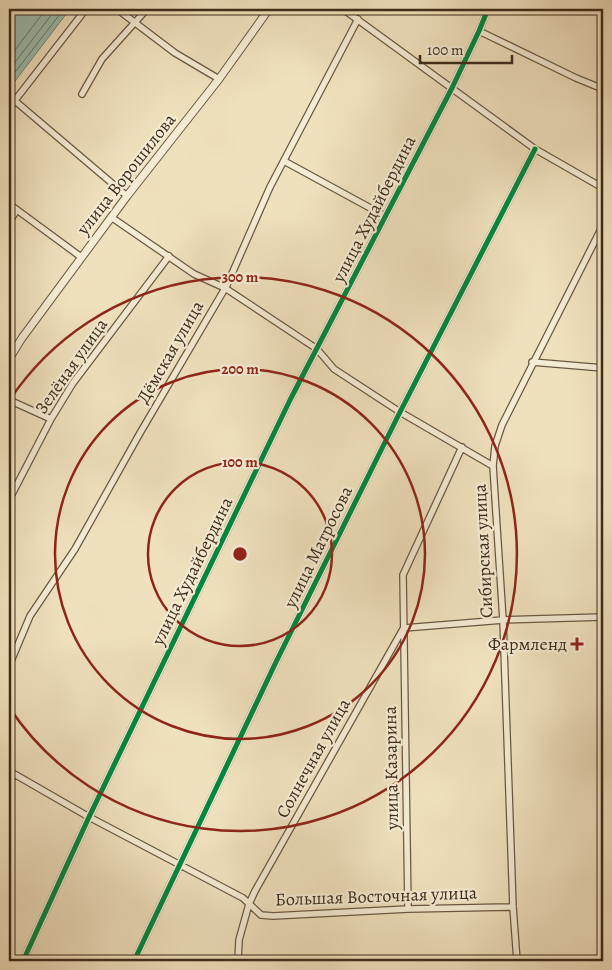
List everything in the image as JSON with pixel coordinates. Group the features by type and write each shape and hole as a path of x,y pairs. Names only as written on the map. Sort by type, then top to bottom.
{"street":[{"path":"9,108 86,9"},
{"path":"117,9 174,53 219,79"},
{"path":"82,94 102,59 147,9"},
{"name":"улица Ворошилова","path":"9,359 22,338 111,217 219,79 269,9"},
{"path":"343,9 535,149 603,188"},
{"name":"улица Худайбердина","path":"23,961 89,816 286,409 452,88 480,31 488,9"},
{"name":"Дёмская улица","path":"9,666 30,616 75,549 225,288 270,187 358,20"},
{"path":"480,31 576,78 603,89"},
{"path":"14,100 127,196"},
{"name":"улица Матросова","path":"134,961 276,662 400,412 535,149"},
{"path":"284,161 385,216"},
{"path":"9,204 81,258"},
{"path":"9,222 17,210"},
{"path":"111,217 194,274 225,288 317,349 334,369 400,412 493,466"},
{"name":"Сибирская улица","path":"516,961 502,620 493,466 495,446 502,425 532,362 603,225"},
{"name":"Зелёная улица","path":"9,500 51,419 73,383 169,256"},
{"path":"532,362 603,368"},
{"path":"9,400 51,419"},
{"name":"улица Казарина","path":"408,909 403,575 462,448"},
{"path":"404,628 502,620 603,617"},
{"name":"Солнечная улица","path":"238,961 239,940 249,904 255,891 404,628"},
{"path":"9,784 11,772"},
{"name":"Большая Восточная улица","path":"11,772 243,898 261,915 513,907"}],"water":[{"path":"9,9 70,9 9,89"}],"cycle path":[{"path":"23,961 89,817 290,400 452,88 488,9"},
{"path":"134,961 276,662 400,412 535,149"}],"place":[{"name":"Фармленд","path":"577,644"}]}
